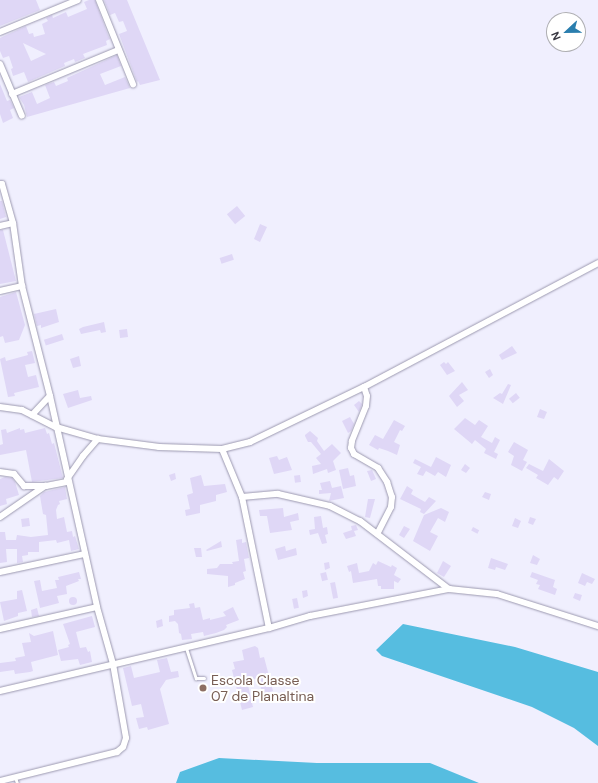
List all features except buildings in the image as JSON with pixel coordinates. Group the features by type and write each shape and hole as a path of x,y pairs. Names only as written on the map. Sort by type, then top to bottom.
{"street":[{"path":"0,32 78,0"},
{"path":"99,0 133,84"},
{"path":"12,94 118,50"},
{"path":"0,64 22,116"},
{"path":"0,781 16,780 117,752 123,747 126,738 113,664 97,607 67,481 50,396 22,286 13,223 1,184"},
{"path":"0,226 13,223"},
{"path":"0,407 22,410 56,427 98,439 159,447 222,449 250,442 364,386 598,263"},
{"path":"0,291 22,286"},
{"path":"364,386 367,396 366,406 351,448 354,454 378,468 387,482 392,497 391,507 377,534"},
{"path":"32,415 50,396"},
{"path":"0,472 14,474 24,486 46,486 67,481 83,456 98,439"},
{"path":"222,449 242,497 269,628"},
{"path":"0,517 46,486"},
{"path":"242,497 278,494 330,506 360,521 449,589"},
{"path":"0,572 85,554"},
{"path":"0,691 269,628 310,616 449,589 497,594 598,626"},
{"path":"0,629 97,607"}],"lane":[{"path":"186,647 194,676 198,679 204,678"}],"water":[{"path":"403,624 515,647 598,672 598,746 574,728 532,707 382,656 376,650"},
{"path":"219,758 317,763 430,763 479,783 176,783 180,772"}],"place":[{"name":"Escola Classe 07 de Planaltina","path":"203,688"}]}
